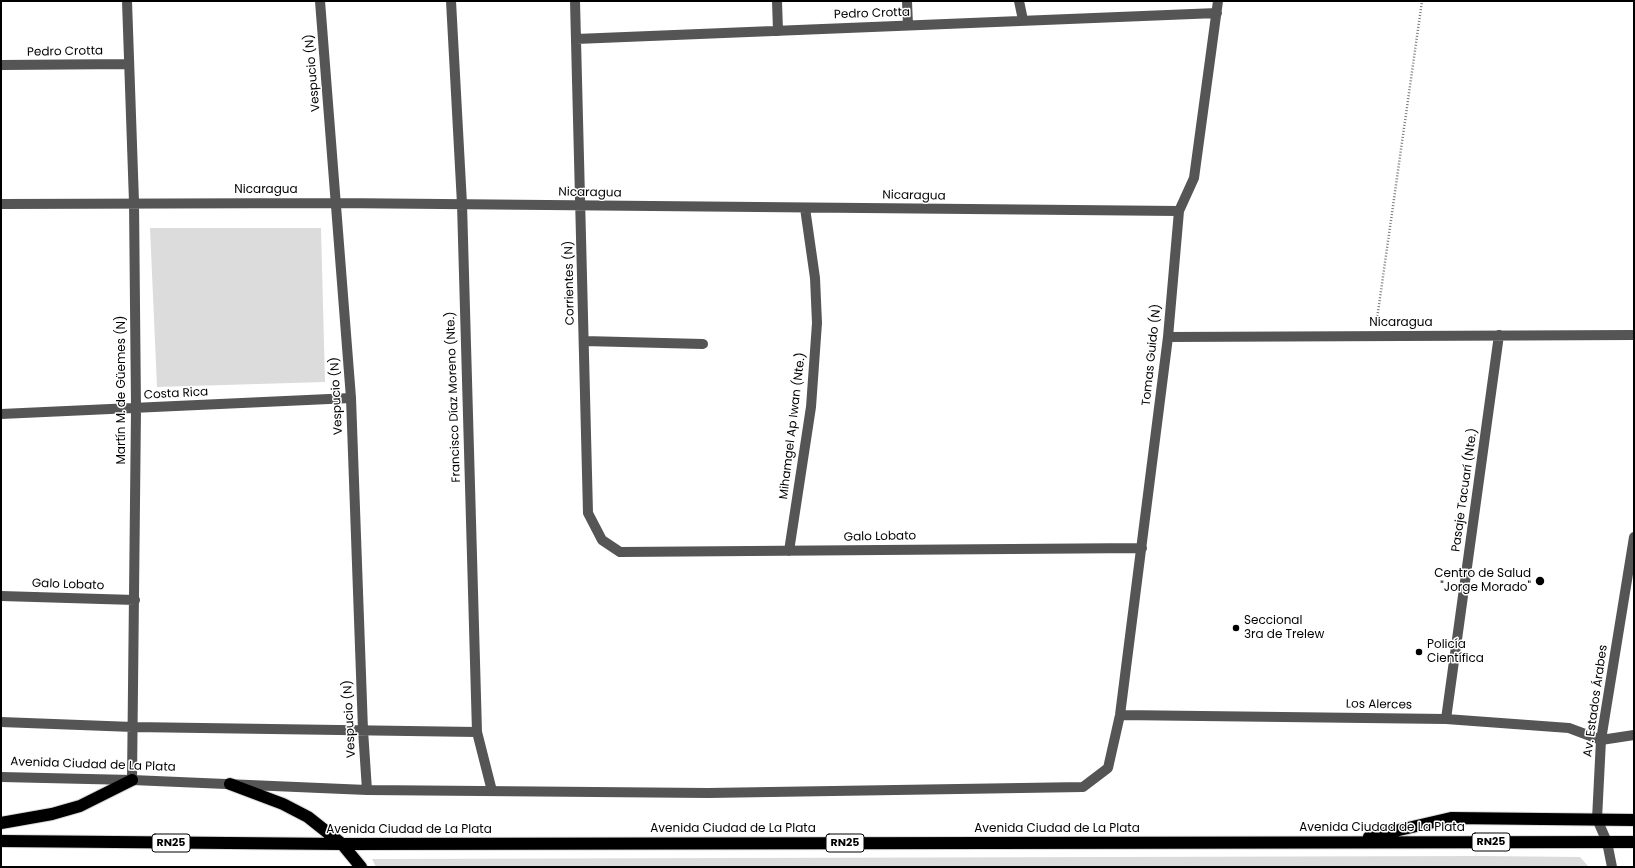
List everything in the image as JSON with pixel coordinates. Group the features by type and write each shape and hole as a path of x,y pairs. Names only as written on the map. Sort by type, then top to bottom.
{"highway":[{"path":"1,823 52,814 80,806 132,780"},
{"path":"230,784 283,804 308,816 342,844 361,867"},
{"path":"1349,842 1451,818 1634,820"},
{"name":"Avenida Ciudad de La Plata","path":"1,841 342,844 1634,842"}],"street":[{"name":"Martín M. de Güemes (N)","path":"127,1 134,202 136,409 132,780"},
{"name":"Vespucio (N)","path":"320,1 351,398 363,730 367,790"},
{"name":"Francisco Díaz Moreno (Nte.)","path":"451,1 462,204 477,732 492,791"},
{"name":"Corrientes (N)","path":"575,1 588,513 602,540 620,552"},
{"path":"777,1 778,31"},
{"path":"907,1 908,25"},
{"path":"1019,1 1022,20"},
{"name":"Tomas Guido (N)","path":"1120,715 1168,337 1179,211 1194,178 1218,1"},
{"name":"Pedro Crotta","path":"576,39 1217,13"},
{"name":"Pedro Crotta","path":"1,65 129,64"},
{"name":"Nicaragua","path":"1,204 134,202 336,203 1179,211"},
{"name":"Mihamgel Ap Iwan (Nte.)","path":"789,551 811,407 817,323 815,278 805,208"},
{"name":"Pasaje Tacuarí (Nte.)","path":"1446,719 1499,335"},
{"name":"Nicaragua","path":"1168,337 1634,335"},
{"path":"584,341 703,344"},
{"name":"Costa Rica","path":"1,414 351,398"},
{"name":"Av. Estados Árabes","path":"1612,867 1607,842 1597,819 1601,740 1634,537"},
{"name":"Galo Lobato","path":"620,552 1142,548"},
{"name":"Galo Lobato","path":"1,596 135,600"},
{"name":"Los Alerces","path":"1120,715 1446,719 1569,728 1601,740 1634,735"},
{"name":"Avenida Ciudad de La Plata","path":"1,777 132,780 367,790 708,793 1083,787 1108,768 1120,715"},
{"path":"1,722 133,727 477,732"}],"path":[{"path":"1375,336 1422,1"}],"shaded area":[{"path":"150,228 321,228 325,382 157,387"},
{"path":"1580,857 1589,867 376,867 372,859"}],"place":[{"name":"Centro de Salud \"Jorge Morado\"","path":"1540,581"},
{"name":"Seccional 3ra de Trelew","path":"1236,628"},
{"name":"Policía Científica","path":"1419,652"}]}
